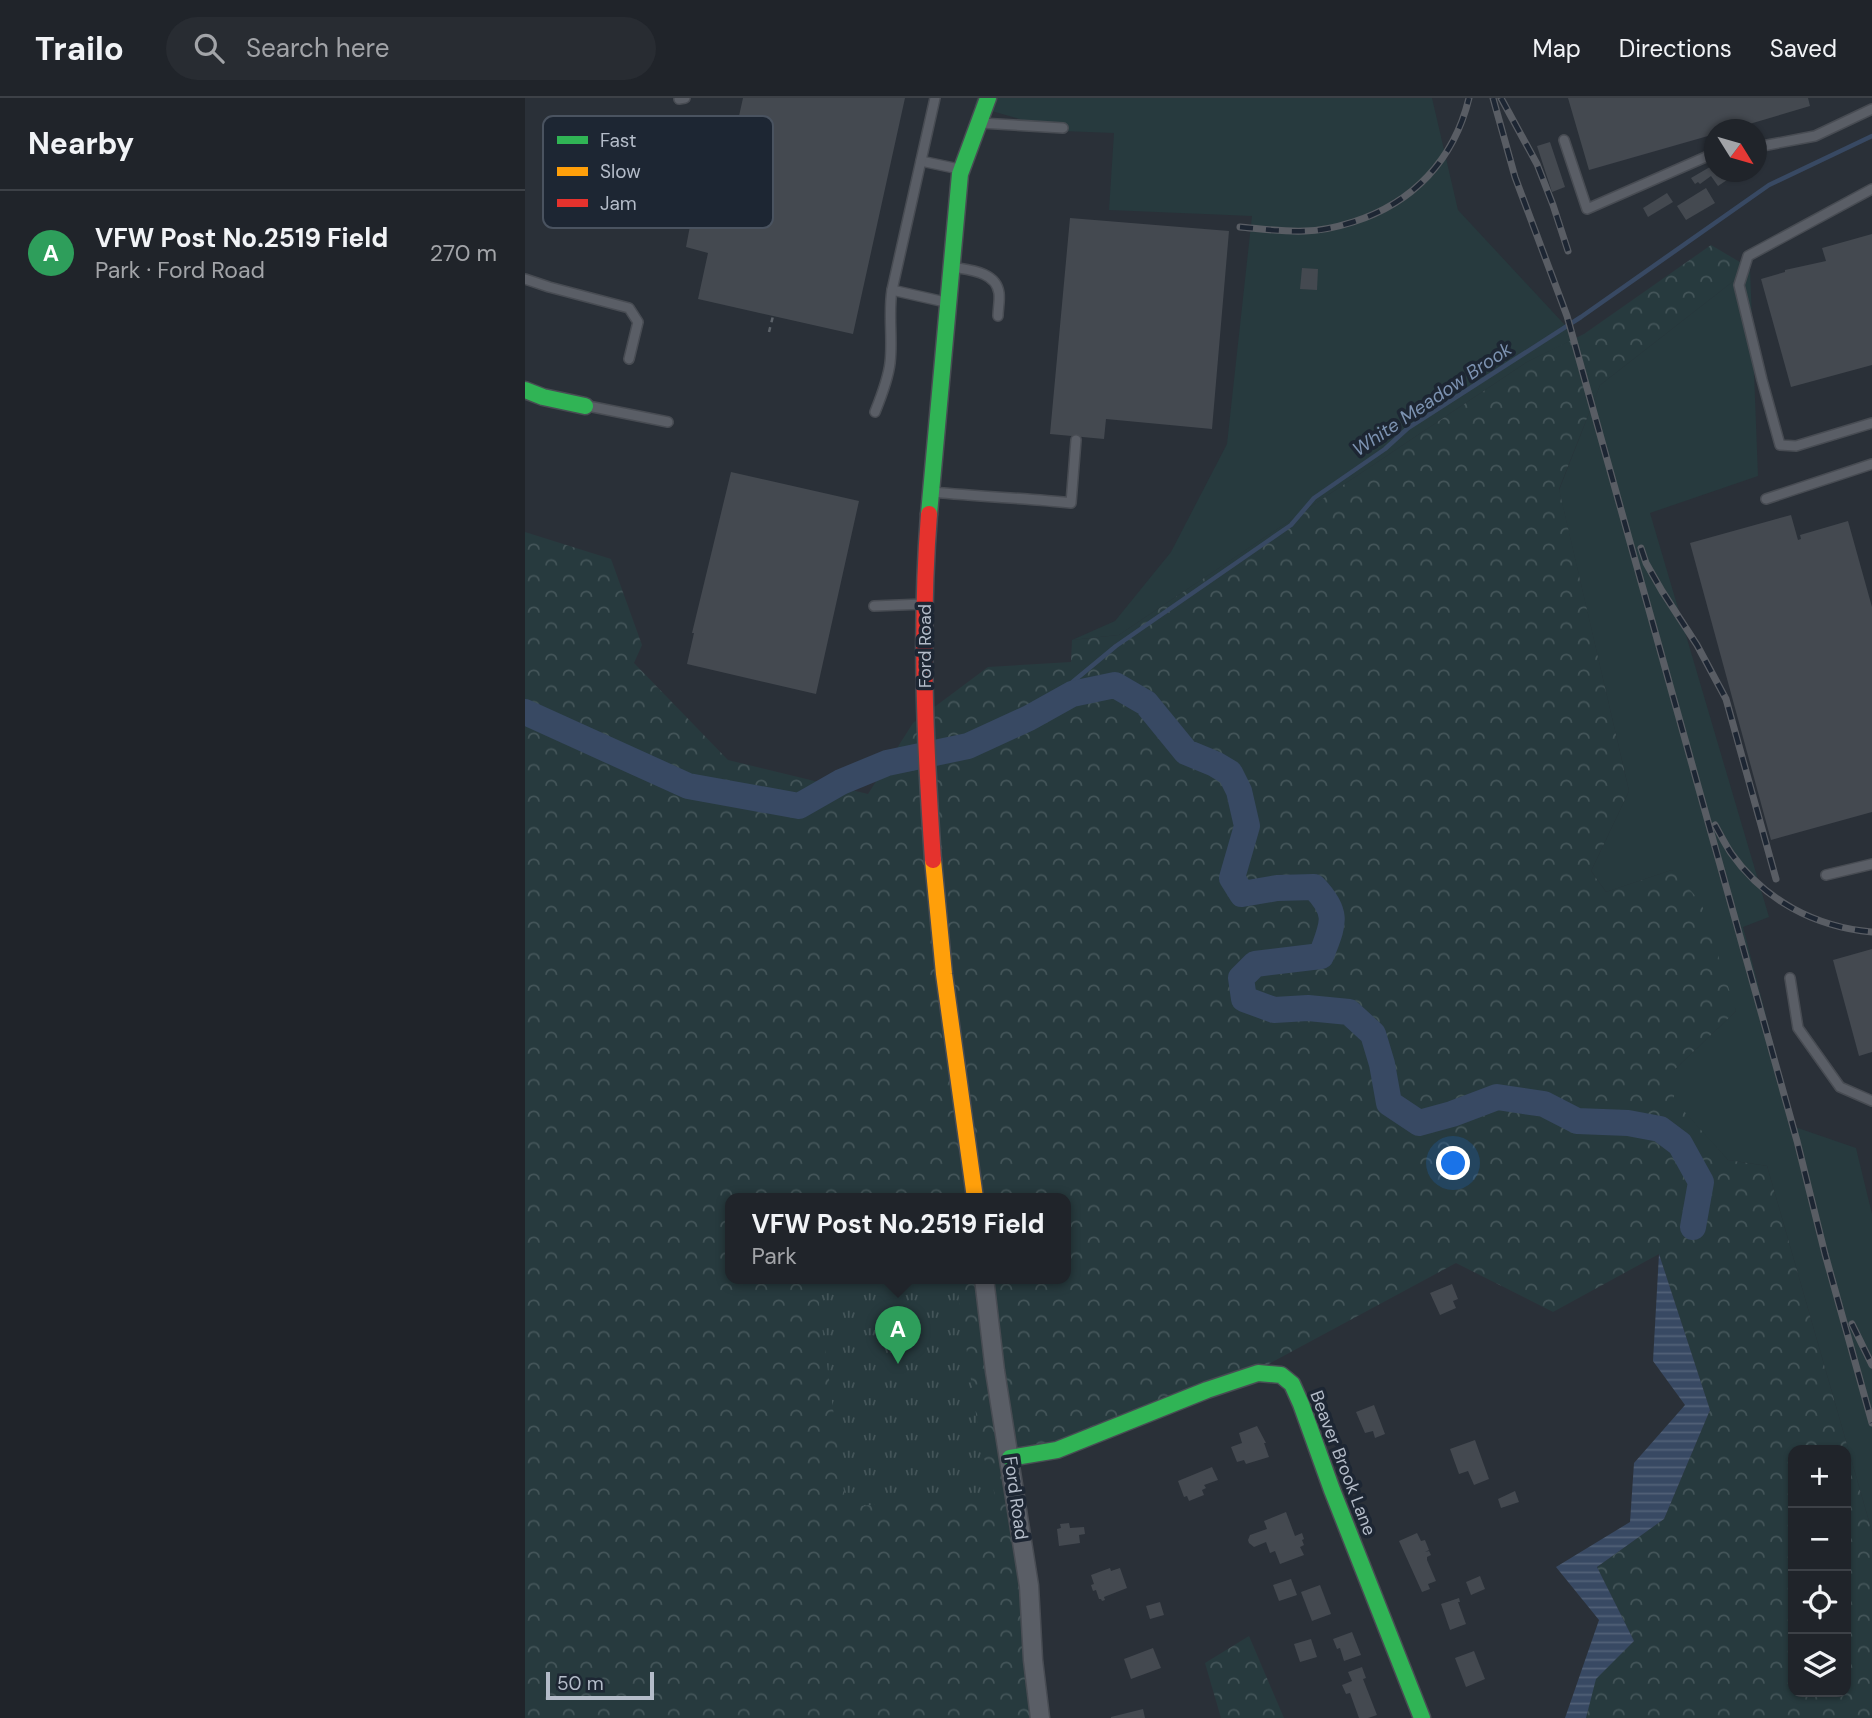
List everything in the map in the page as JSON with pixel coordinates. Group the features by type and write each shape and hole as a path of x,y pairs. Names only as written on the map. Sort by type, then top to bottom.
{"street":[{"name":"Ford Road","path":"974,1193 944,974 933,859 925,738 926,604 931,492 961,169 988,98"},
{"path":"525,390 543,397 585,406"},
{"name":"Ford Road","path":"985,1284 995,1371 1029,1586 1031,1638 1040,1718"},
{"name":"Beaver Brook Lane","path":"1010,1458 1057,1450 1207,1390 1258,1373 1280,1375 1292,1384 1301,1404 1422,1718"}],"lane":[{"path":"875,412 890,363 889,308 892,290 935,98"},
{"path":"1767,145 1815,136 1872,109"},
{"path":"978,123 1063,128"},
{"path":"1564,140 1587,209 1704,158"},
{"path":"921,161 961,169"},
{"path":"1872,189 1748,256 1739,285 1780,445 1796,446 1872,423"},
{"path":"950,267 977,271 991,278 999,293 998,316"},
{"path":"525,279 629,308 638,322 629,359"},
{"path":"892,290 947,303"},
{"path":"585,406 668,422"},
{"path":"931,492 1072,503 1076,440"},
{"path":"1766,499 1872,464"},
{"path":"874,606 926,604"},
{"path":"1826,875 1872,864"},
{"path":"1790,978 1798,1028 1840,1087 1872,1101"}],"path":[{"path":"769,332 773,316"}],"green space":[{"path":"977,98 1432,98 1458,210 1577,338 1527,362 1119,635 1072,640 1115,621 1171,552 1227,444 1252,216 1109,210 1114,133 1062,131 974,106"},
{"path":"1711,245 1750,268 1600,385 1559,489 1629,791 1591,871 1606,892 1672,870 1701,902 1736,1011 1674,1070 1674,1100 1728,1160 1767,1166 1847,1445 1788,1445 1788,1697 1851,1697 1851,1459 1872,1532 1872,1718 1586,1718 1595,1679 1634,1641 1597,1567 1664,1519 1710,1410 1659,1254 1553,1312 1456,1263 1263,1367 1006,1462 1039,1718 525,1718 525,532 611,559 642,645 634,663 728,760 868,794 913,723 988,667 1071,662 1072,640 1119,635 1527,362 1584,334"},
{"path":"1750,268 1758,476 1650,513 1769,917 1743,927 1795,1127 1856,1148 1872,1214 1872,1532 1851,1459 1851,1445 1847,1445 1767,1166 1728,1160 1674,1101 1674,1070 1736,1011 1672,870 1606,892 1591,871 1629,791 1559,490 1600,385"},
{"path":"816,1284 957,1284 981,1448 995,1495 846,1507"},
{"path":"1249,1636 1284,1718 1221,1718 1205,1663"}],"water":[{"path":"1659,1254 1710,1410 1664,1519 1597,1567 1634,1641 1596,1679 1586,1718 1565,1718 1599,1620 1556,1567 1630,1522 1634,1463 1685,1405 1653,1361"}],"building":[{"path":"743,98 905,98 853,334 698,299 708,253 686,247 690,228 773,228 773,116 739,116"},
{"path":"1568,98 1808,98 1810,106 1766,119 1704,119 1704,137 1589,170"},
{"path":"1550,142 1565,187 1552,192 1537,146"},
{"path":"1704,170 1704,181 1700,184 1695,184 1691,178"},
{"path":"1706,188 1715,203 1686,220 1677,206"},
{"path":"1667,193 1673,202 1648,217 1643,208"},
{"path":"1070,218 1229,231 1212,429 1106,419 1104,439 1050,434"},
{"path":"1872,234 1872,365 1791,387 1761,279 1785,270 1826,261 1822,248"},
{"path":"1302,268 1318,269 1317,290 1300,289"},
{"path":"731,472 859,501 816,694 687,664"},
{"path":"1791,515 1798,540 1801,539 1800,535 1848,521 1872,607 1872,812 1771,840 1690,543"},
{"path":"1872,949 1872,1052 1859,1056 1833,960"},
{"path":"1452,1284 1458,1299 1453,1301 1456,1308 1440,1315 1430,1293"},
{"path":"1374,1405 1385,1434 1375,1438 1373,1431 1365,1433 1356,1412"},
{"path":"1257,1426 1266,1443 1269,1457 1246,1464 1244,1460 1237,1462 1231,1447 1242,1443 1239,1433"},
{"path":"1475,1440 1489,1479 1474,1485 1468,1471 1459,1474 1450,1449"},
{"path":"1212,1467 1218,1480 1204,1485 1204,1495 1189,1501 1187,1496 1184,1497 1178,1481"},
{"path":"1515,1491 1519,1502 1501,1508 1498,1499"},
{"path":"1286,1512 1295,1536 1302,1533 1304,1545 1300,1547 1304,1555 1280,1564 1275,1551 1270,1553 1266,1542 1254,1547 1248,1540 1250,1535 1267,1529 1264,1521"},
{"path":"1069,1523 1070,1528 1084,1527 1085,1534 1079,1535 1080,1543 1059,1546 1057,1529 1061,1528 1060,1524"},
{"path":"1417,1533 1421,1541 1425,1540 1429,1550 1425,1552 1429,1551 1431,1555 1427,1560 1436,1581 1428,1584 1430,1589 1422,1592 1399,1541"},
{"path":"1110,1568 1111,1571 1120,1568 1127,1588 1104,1597 1105,1600 1102,1601 1096,1590 1093,1591 1091,1575"},
{"path":"1480,1576 1485,1589 1471,1595 1466,1582"},
{"path":"1291,1579 1297,1595 1279,1601 1273,1585"},
{"path":"1320,1585 1331,1614 1312,1621 1301,1592"},
{"path":"1459,1598 1466,1624 1450,1630 1441,1604"},
{"path":"1160,1602 1164,1615 1150,1619 1146,1606"},
{"path":"1352,1632 1361,1655 1344,1661 1340,1648 1337,1649 1333,1639"},
{"path":"1311,1639 1317,1657 1300,1662 1294,1644"},
{"path":"1153,1648 1161,1668 1131,1679 1124,1659"},
{"path":"1474,1651 1485,1679 1466,1687 1455,1658"},
{"path":"1362,1667 1366,1678 1363,1679 1377,1715 1368,1718 1359,1718 1350,1693 1346,1694 1342,1685 1352,1681 1348,1672"},
{"path":"1143,1709 1145,1718 1111,1718 1111,1717"}],"waterway":[{"name":"White Meadow Brook","path":"1029,718 1116,646 1291,525 1314,498 1385,449 1408,428 1581,317 1769,185 1872,136"},
{"path":"525,712 688,786 799,806 841,782 887,763 968,746 1029,718 1072,694 1115,685 1146,703 1186,752 1230,773 1239,791 1247,826 1232,878 1242,894 1277,888 1314,887 1331,912 1329,936 1321,956 1255,964 1241,978 1244,999 1274,1010 1308,1008 1349,1012 1373,1034 1389,1103 1419,1123 1497,1097 1544,1104 1577,1121 1628,1123 1660,1129 1680,1144 1701,1182 1693,1227"}],"railway":[{"path":"1240,227 1311,231 1335,227 1375,214 1412,191 1442,159 1453,141 1469,98"},
{"path":"1493,98 1515,177 1567,316 1797,1141 1872,1423"},
{"path":"1501,98 1537,164 1568,251"},
{"path":"1641,548 1646,563 1697,645 1726,699 1776,879"},
{"path":"1715,825 1744,870 1775,897 1811,917 1851,929 1872,932"},
{"path":"1852,1324 1872,1365"}],"traffic: fast":[{"path":"929,514 960,174 988,98"},
{"path":"525,390 543,397 585,406"},
{"path":"1010,1458 1057,1450 1207,1390 1258,1373 1281,1375 1292,1384 1301,1404 1422,1718"}],"traffic: slow":[{"path":"933,860 944,974 974,1193"}],"traffic: jam":[{"path":"929,514 925,687 933,860"}],"place":[{"name":"VFW Post No.2519 Field","path":"898,1364"}]}
